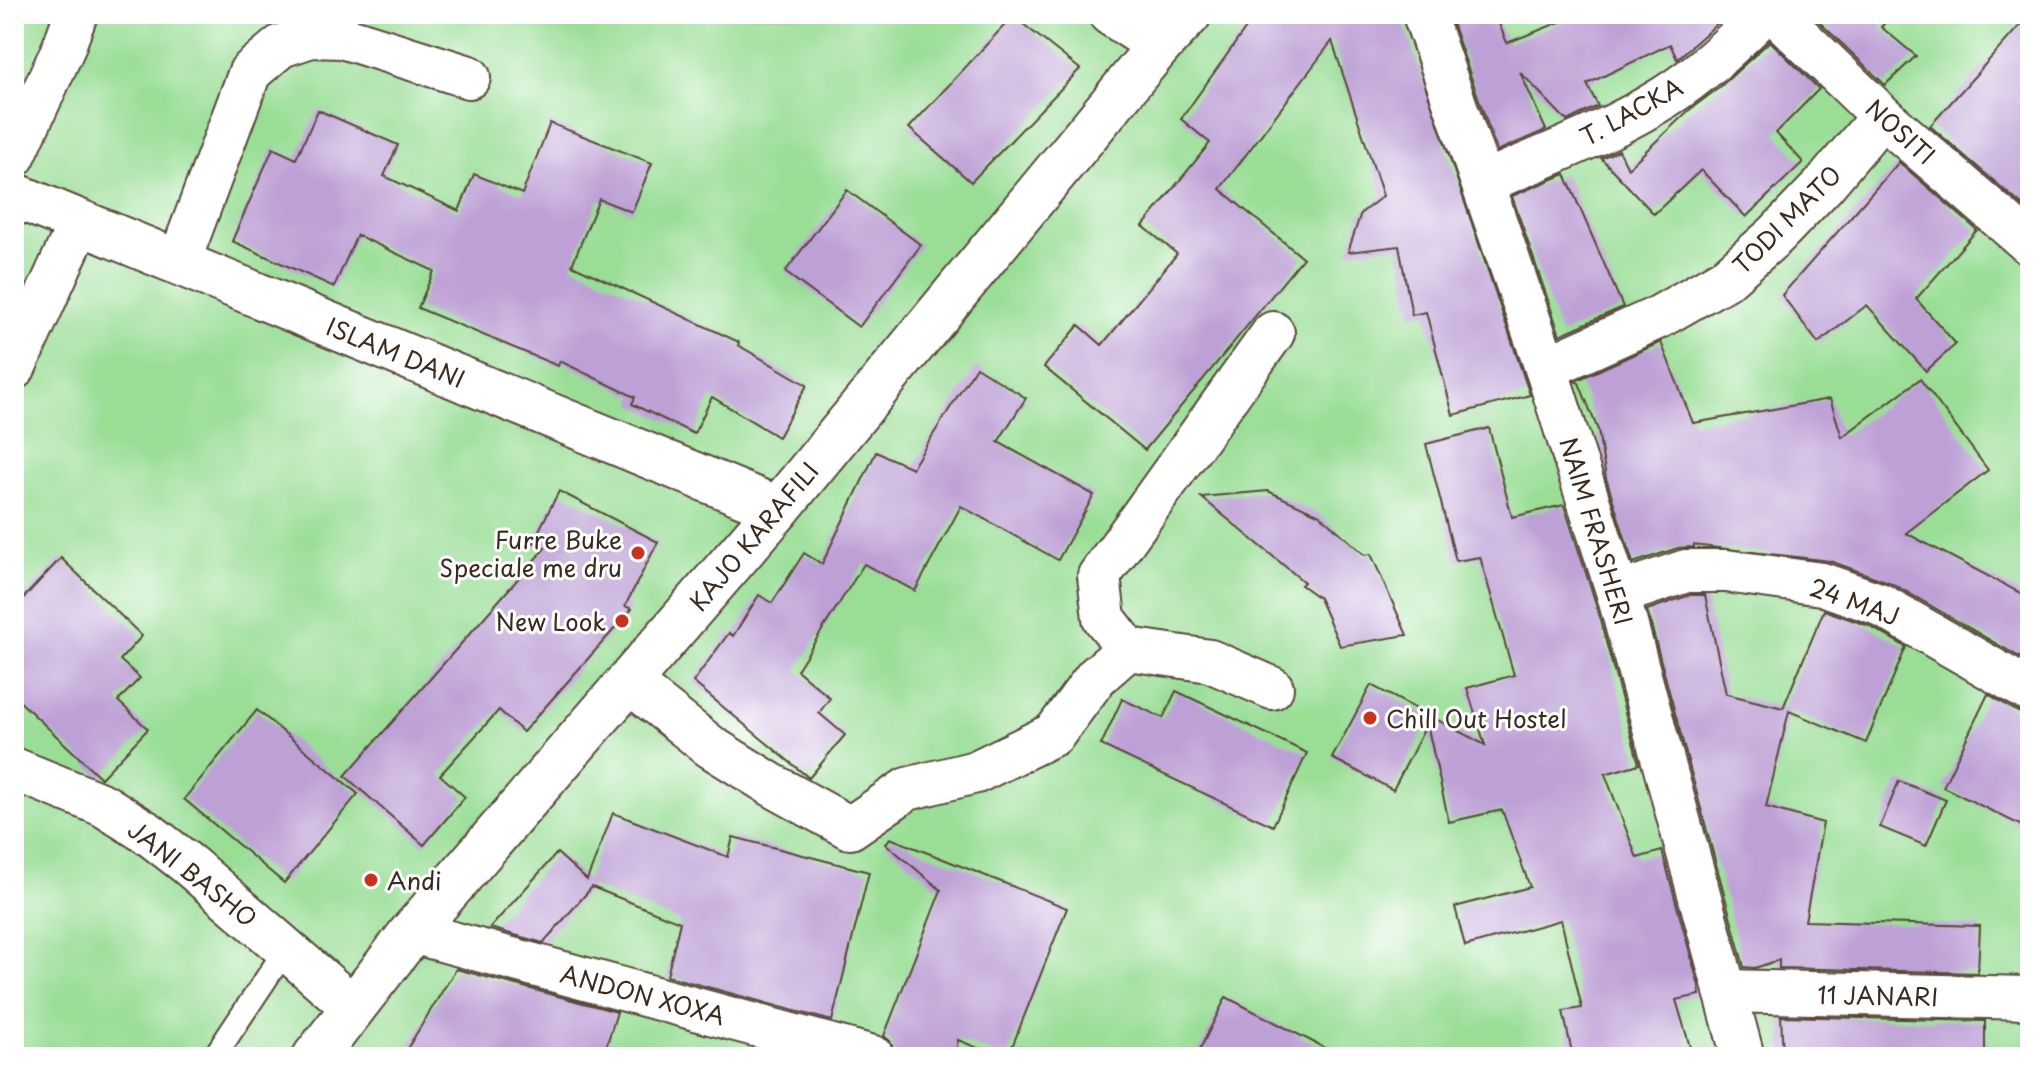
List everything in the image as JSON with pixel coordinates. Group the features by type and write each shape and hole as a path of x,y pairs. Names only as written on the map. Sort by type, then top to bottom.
{"main road":[{"name":"KAJO KARAFILI","path":"315,1057 412,932 778,509 1159,46 1189,14"},
{"name":"ISLAM DANI","path":"14,195 778,509"}],"street":[{"path":"14,156 76,14"},
{"path":"1110,14 1159,46"},
{"name":"NAIM FRASHERI","path":"1424,14 1546,368 1618,594 1743,1057"},
{"name":"T. LACKA","path":"1483,183 1601,132 1666,97 1713,62 1763,14"},
{"name":"NOSITI","path":"1776,14 1882,116 2030,244"},
{"path":"179,262 250,72 281,46 311,36 342,37 469,77"},
{"name":"TODI MATO","path":"1546,368 1659,317 1727,278 1776,235 1824,185 1882,116"},
{"path":"14,368 80,222"},
{"path":"1272,688 1210,661 1128,649 1104,618 1099,576 1273,333"},
{"name":"24 MAJ","path":"1618,594 1686,571 1726,571 1822,584 1879,604 2030,691"},
{"path":"629,682 711,747 850,828 907,789 976,772 1054,734 1096,677 1128,649"},
{"name":"JANI BASHO","path":"14,769 103,805 149,834 353,1007"},
{"name":"ANDON XOXA","path":"412,932 873,1057"},
{"name":"11 JANARI","path":"1725,991 2030,998"}],"lane":[{"path":"214,1057 286,949"}],"green space":[{"path":"14,14 2030,14 2030,1057 14,1057"}],"building":[{"path":"1256,14 1401,14 1530,395 1453,415 1426,312 1412,315 1399,246 1348,252 1361,213 1383,196 1332,41 1220,189 1303,258 1145,450 1044,367 1079,325 1102,345 1177,254 1143,226 1210,143 1181,119"},
{"path":"1449,14 1495,14 1507,43 1580,14 1728,14 1677,59 1670,44 1587,84 1598,106 1567,121 1520,72 1546,130 1497,151"},
{"path":"1811,14 1893,14 1881,27 1916,56 1885,85"},
{"path":"2030,14 2030,212 1930,126"},
{"path":"1013,16 1080,69 971,182 909,128"},
{"path":"1770,41 1819,89 1776,133 1803,162 1746,217 1701,170 1654,214 1601,158 1619,150 1628,168 1688,111 1720,87"},
{"path":"318,110 398,145 384,176 459,211 474,174 522,194 550,123 652,163 632,212 599,199 572,265 739,342 738,345 807,385 778,437 712,397 694,434 632,404 635,397 560,361 558,366 418,308 434,271 357,235 334,287 232,241 273,148 296,159"},
{"path":"1899,162 1977,230 1916,299 1956,344 1926,371 1867,305 1818,343 1782,295"},
{"path":"1565,174 1623,307 1560,335 1512,196"},
{"path":"847,190 921,245 859,327 785,272"},
{"path":"1661,342 1693,423 1830,399 1842,437 1920,379 1988,470 1906,533 2030,598 2030,663 1891,583 1830,561 1694,545 1633,563 1606,478 1598,430 1579,383 1575,381"},
{"path":"976,367 1026,398 998,442 1094,495 1058,560 961,506 915,591 864,564 797,670 830,698 819,713 845,735 809,778 693,682 729,633 733,636 759,595 772,603 804,553 822,564 876,452 912,468"},
{"path":"1489,428 1512,517 1564,505 1595,601 1639,764 1605,774 1637,858 1662,851 1699,986 1700,995 1676,1000 1693,1057 1573,1057 1563,1011 1582,1008 1561,920 1465,946 1455,907 1530,887 1502,810 1449,822 1427,724 1393,790 1332,758 1371,685 1485,745 1467,688 1514,675 1480,557 1456,561 1426,444"},
{"path":"559,491 658,542 625,606 632,609 523,732 499,710 440,775 465,797 424,845 345,776 545,548 533,542"},
{"path":"1268,491 1320,515 1365,555 1371,554 1407,635 1340,646 1319,598 1301,585 1304,582 1201,497"},
{"path":"61,558 142,636 120,660 140,678 118,701 148,729 101,778 14,696 14,608"},
{"path":"1690,595 1705,595 1726,694 1783,708 1824,610 1869,626 1906,647 1866,743 1789,711 1766,807 1823,823 1805,921 1980,926 1978,973 1779,968 1779,960 1755,968 1744,967 1647,610"},
{"path":"1176,691 1307,753 1273,826 1101,745 1122,699 1163,718"},
{"path":"1988,694 2018,712 2030,715 2030,830 1943,787"},
{"path":"257,710 358,794 284,883 184,799"},
{"path":"1899,781 1946,800 1926,846 1880,827"},
{"path":"613,813 728,857 733,837 869,872 832,1021 667,976 680,922 592,887 543,943 490,928 557,853 587,880"},
{"path":"890,838 1067,908 1008,1057 1000,1057 958,1040 955,1057 896,1057 890,1041 884,1036 941,890 886,844"},
{"path":"456,969 617,1012 603,1057 402,1057"},
{"path":"1226,997 1342,1057 1196,1057"},
{"path":"1781,1016 1985,1021 1985,1057 1783,1054"}],"place":[{"name":"Furre Buke Speciale me dru","path":"638,553"},
{"name":"New Look","path":"622,621"},
{"name":"Chill Out Hostel","path":"1370,718"},
{"name":"Andi","path":"371,880"}]}
